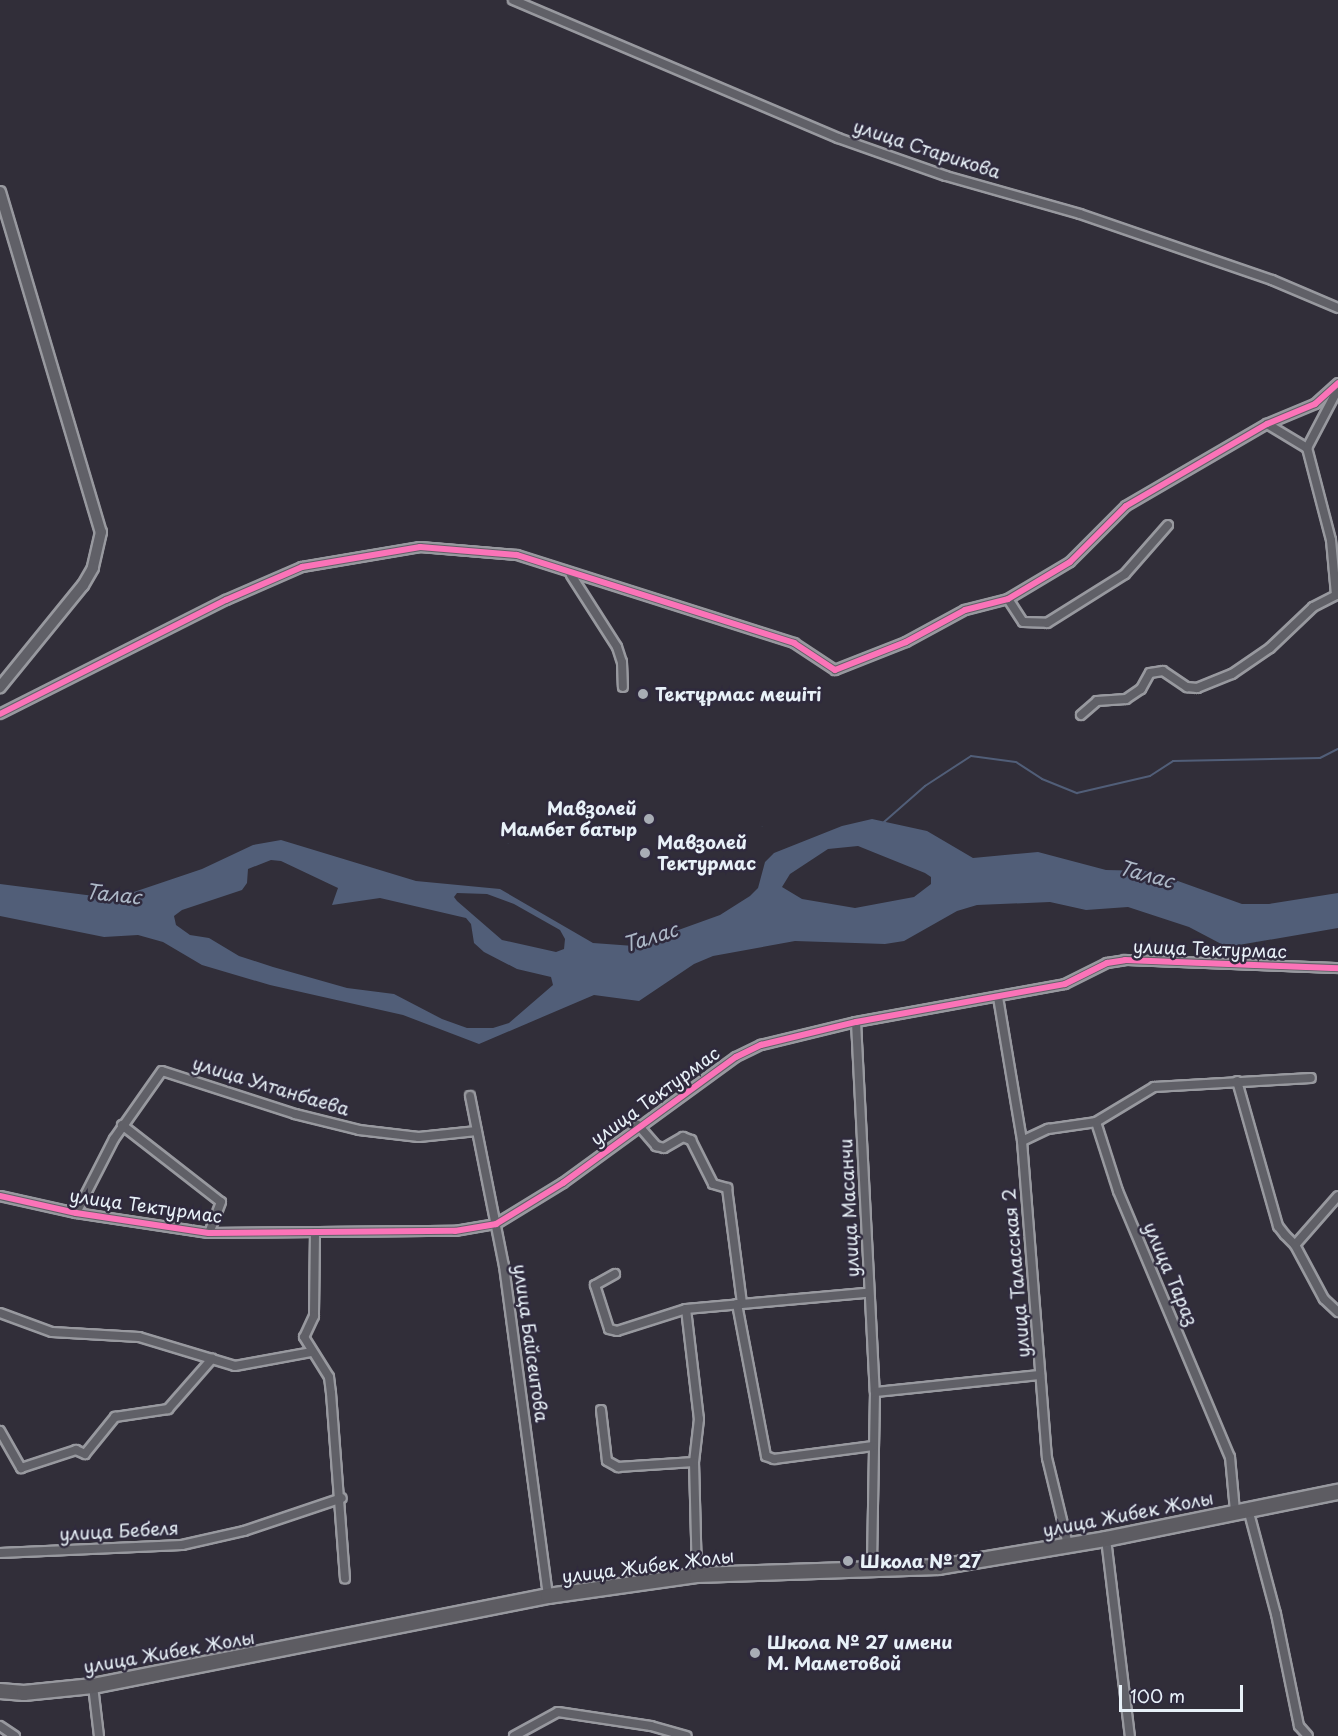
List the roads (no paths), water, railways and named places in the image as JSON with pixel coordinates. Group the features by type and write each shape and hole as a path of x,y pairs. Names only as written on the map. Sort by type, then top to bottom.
{"main road":[{"name":"улица Жибек Жолы","path":"0,1690 24,1693 93,1686 549,1596 697,1575 872,1572 939,1567 1106,1539 1338,1492"}],"street":[{"name":"улица Старикова","path":"513,0 838,138 946,176 1080,214 1272,280 1338,308"},
{"path":"0,192 101,532 96,559 83,585 0,687"},
{"path":"0,714 226,600 324,560 420,547 463,548 517,555 571,575 794,643 835,670 906,642 965,610 1008,599 1070,562 1126,506 1267,424 1314,404 1338,383"},
{"path":"1081,715 1097,701 1126,699 1141,689 1150,673 1163,671 1187,687 1197,688 1232,674 1270,648 1313,607 1337,595 1331,540 1307,448 1338,389"},
{"path":"1267,424 1307,448"},
{"path":"1008,599 1023,622 1047,623 1125,574 1168,525"},
{"path":"571,575 616,647 622,662 623,687"},
{"name":"улица Тектурмас","path":"0,1196 76,1213 209,1233 454,1231 496,1224 564,1182 638,1125 736,1057 761,1045 856,1022 1065,984 1107,963 1125,960 1338,968"},
{"name":"улица Таласская 2","path":"998,997 1022,1141 1047,1458 1068,1545"},
{"name":"улица Масанчи","path":"856,1022 867,1293 875,1392 872,1572"},
{"name":"улица Ултанбаева","path":"122,1125 162,1071 295,1114 358,1130 418,1137 477,1131"},
{"path":"1022,1141 1048,1129 1096,1122 1154,1087 1311,1078"},
{"path":"1237,1081 1278,1227 1295,1245 1324,1299 1338,1312"},
{"name":"улица Байсеитова","path":"470,1096 496,1224 549,1596"},
{"name":"улица Тараз","path":"1096,1122 1118,1191 1230,1457 1241,1510 1275,1614 1299,1726 1308,1736"},
{"path":"76,1213 122,1125"},
{"name":"улица Тектурмас","path":"122,1125 221,1202 209,1233"},
{"path":"638,1125 656,1146 664,1148 682,1137 691,1140 713,1184 727,1188 740,1303 766,1456 774,1459 873,1446"},
{"path":"1295,1245 1338,1196"},
{"path":"315,1232 314,1316 304,1337 311,1352 329,1377 342,1498 345,1578"},
{"path":"615,1274 595,1285 609,1329 617,1331 686,1309 867,1293"},
{"path":"686,1309 699,1408 694,1462 697,1575"},
{"path":"0,1313 52,1332 140,1337 212,1359 245,1366 311,1352"},
{"path":"0,1431 21,1468 76,1450 85,1454 115,1418 168,1409 212,1359"},
{"path":"875,1392 1040,1375"},
{"path":"601,1410 607,1461 618,1467 694,1462"},
{"name":"улица Бебеля","path":"0,1553 182,1545 244,1531 342,1498"},
{"path":"1106,1539 1130,1736"},
{"path":"93,1686 99,1736"},
{"path":"514,1736 558,1712 651,1726 687,1736"},
{"path":"0,1726 15,1736"}],"water":[{"name":"Талас","path":"872,819 927,831 973,858 1038,852 1106,870 1150,871 1242,904 1269,904 1338,893 1338,928 1227,947 1189,927 1128,907 1086,910 1050,902 977,905 957,911 904,941 885,944 795,941 713,956 694,964 639,1001 594,995 479,1044 403,1015 270,985 202,965 163,942 138,935 104,937 0,916 0,884 102,897 128,894 202,869 253,845 281,840 416,881 500,889 593,943 634,946 720,915 750,896 758,888 765,862 774,853 842,826","holes":["858,846 925,873 931,877 931,884 914,897 855,908 802,899 782,887 790,874 828,849","271,860 281,861 338,888 332,905 380,898 466,918 471,924 474,943 484,952 517,969 551,977 553,985 509,1023 493,1028 467,1028 442,1019 394,994 347,988 239,956 209,938 190,935 176,925 174,916 182,910 242,890 247,883 248,869","457,893 487,894 514,904 560,930 565,939 564,949 556,952 502,940 454,897"]}],"waterway":[{"path":"884,822 925,786 971,756 1016,762 1042,779 1077,793 1150,776 1173,761 1320,758 1338,749"}],"place":[{"name":"Тектұрмас мешіті","path":"643,694"},
{"name":"Мавзолей Мамбет батыр","path":"649,819"},
{"name":"Мавзолей Тектурмас","path":"645,853"},
{"name":"Школа № 27","path":"848,1561"},
{"name":"Школа № 27 имени М. Маметовой","path":"755,1653"}]}
